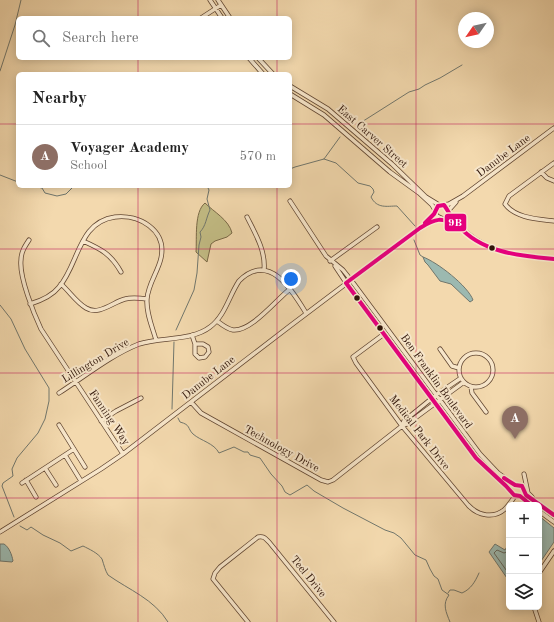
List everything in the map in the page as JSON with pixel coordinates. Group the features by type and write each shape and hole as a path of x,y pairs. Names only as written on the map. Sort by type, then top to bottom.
{"street":[{"path":"210,0 220,16"},
{"path":"218,0 229,16"},
{"path":"204,16 221,5"},
{"path":"251,60 261,72"},
{"path":"260,60 271,72"},
{"name":"East Carver Street","path":"292,87 328,109 392,164 420,191 442,205"},
{"name":"East Carver Street","path":"292,95 324,115 382,165 417,192 433,206 435,211"},
{"name":"Danube Lane","path":"442,205 451,203 463,196 554,128"},
{"path":"554,163 509,196 505,204 512,212 530,218 554,221"},
{"path":"542,172 547,178 554,181"},
{"name":"Danube Lane","path":"448,212 463,196"},
{"name":"Ben Franklin Boulevard","path":"290,201 319,247 330,261 343,270 351,280 486,462 515,486"},
{"path":"458,226 448,212 447,207 442,205 435,211 437,216 458,226 478,241 494,250 513,255 554,259"},
{"name":"Danube Lane","path":"420,228 435,211"},
{"path":"441,218 446,216 448,212"},
{"path":"247,216 261,248 264,259 264,270 278,275 290,289 306,313"},
{"path":"30,304 44,298 56,290 61,284 83,241 92,227 101,221 110,218 131,217 149,226 158,236 161,259 150,286 147,299 149,317 156,340"},
{"name":"Danube Lane","path":"0,532 123,454 306,313 420,228 433,220 441,218"},
{"path":"330,261 377,227"},
{"name":"Fanning Way","path":"29,240 22,253 20,265 34,316 123,454"},
{"path":"83,241 104,251 113,260 121,272"},
{"name":"Ben Franklin Boulevard","path":"334,264 346,283 482,465 512,491"},
{"name":"Lillington Drive","path":"59,393 126,350 140,344 156,340 190,336 206,330 217,321 239,281 243,277 253,272 264,270"},
{"path":"61,284 82,305 91,310 105,308 126,299 147,299"},
{"path":"217,321 223,326 232,330 244,328 273,306 281,296 290,289"},
{"name":"Medical Park Drive","path":"389,330 353,357 402,426 468,505 475,511 485,515 496,514 504,509 515,496"},
{"path":"190,336 195,344 194,352 197,357 203,358 208,355 209,349 206,345 201,343 195,344"},
{"path":"440,349 452,366 459,368"},
{"path":"471,354 483,354 489,359 493,370 492,378 483,386 471,387 461,378 459,368 464,358 471,354"},
{"name":"Technology Drive","path":"402,426 404,421 436,395 461,378"},
{"name":"Technology Drive","path":"190,402 201,413 325,482 333,480 402,426 407,424 464,382"},
{"path":"471,387 472,393 486,412"},
{"path":"102,421 116,411 141,398"},
{"path":"59,425 85,467"},
{"path":"22,483 74,449"},
{"path":"64,455 82,481"},
{"path":"45,468 56,485"},
{"path":"524,474 528,493 536,502"},
{"path":"26,480 36,497"},
{"path":"527,502 520,496 515,496 512,491 515,486 521,485 526,495 536,502"},
{"path":"520,496 524,492"},
{"path":"542,506 554,515"},
{"path":"542,513 554,522"},
{"name":"Teel Drive","path":"248,622 213,579 215,573 220,567 258,537 265,537 334,622"},
{"path":"542,569 554,551"},
{"path":"535,610 539,622"}],"shaded area":[{"path":"205,203 225,220 232,233 227,237 211,244 207,262 196,252 196,233 199,212"}],"water":[{"path":"423,257 451,275 465,288 473,300 470,302 451,284 440,281 425,262"},
{"path":"542,518 554,528 554,542 542,560"},
{"path":"0,544 6,545 9,549 13,559 12,562 0,561"},
{"path":"495,544 505,550 506,548 506,577 489,552"}],"waterway":[{"path":"17,16 21,0"},
{"path":"0,71 16,21"},
{"path":"357,125 409,92 419,89 462,65"},
{"path":"292,168 324,159 340,137"},
{"path":"324,159 336,163 358,183 370,186 374,192 371,197 373,201 382,206 397,206 415,226"},
{"path":"0,175 16,181"},
{"path":"42,188 45,193 57,196 66,194 72,188"},
{"path":"176,330 194,290 201,237 200,232 205,225 210,210 207,199 208,188"},
{"path":"414,240 420,255 423,257"},
{"path":"0,305 11,319 25,349 49,388 49,401 45,419 38,433 17,458 12,469 13,476 3,483 2,486 14,517"},
{"path":"172,409 174,342"},
{"path":"178,418 180,422 187,426 193,434 211,444 219,453 234,447 260,458 285,492 290,495 307,485 314,491 343,508 385,530 394,533 401,538 415,555 426,560 434,576 438,579 442,590 449,595 445,605 450,622"},
{"path":"20,526 27,530 31,527 43,535 60,543 71,551 83,546 93,551 102,559 108,575 156,607 168,622"},
{"path":"448,593 450,590 462,593 472,585 479,573"}],"transit line":[{"name":"9B","path":"425,223 434,214 438,206 444,205 458,225 478,242 515,254 554,259"},
{"name":"9B","path":"458,226 443,220 430,222 346,283 476,458 514,495 520,496 527,502"},
{"name":"9B","path":"504,478 515,485 522,486 526,495 554,515"}],"place":[{"name":"Voyager Academy","path":"515,439"}]}
